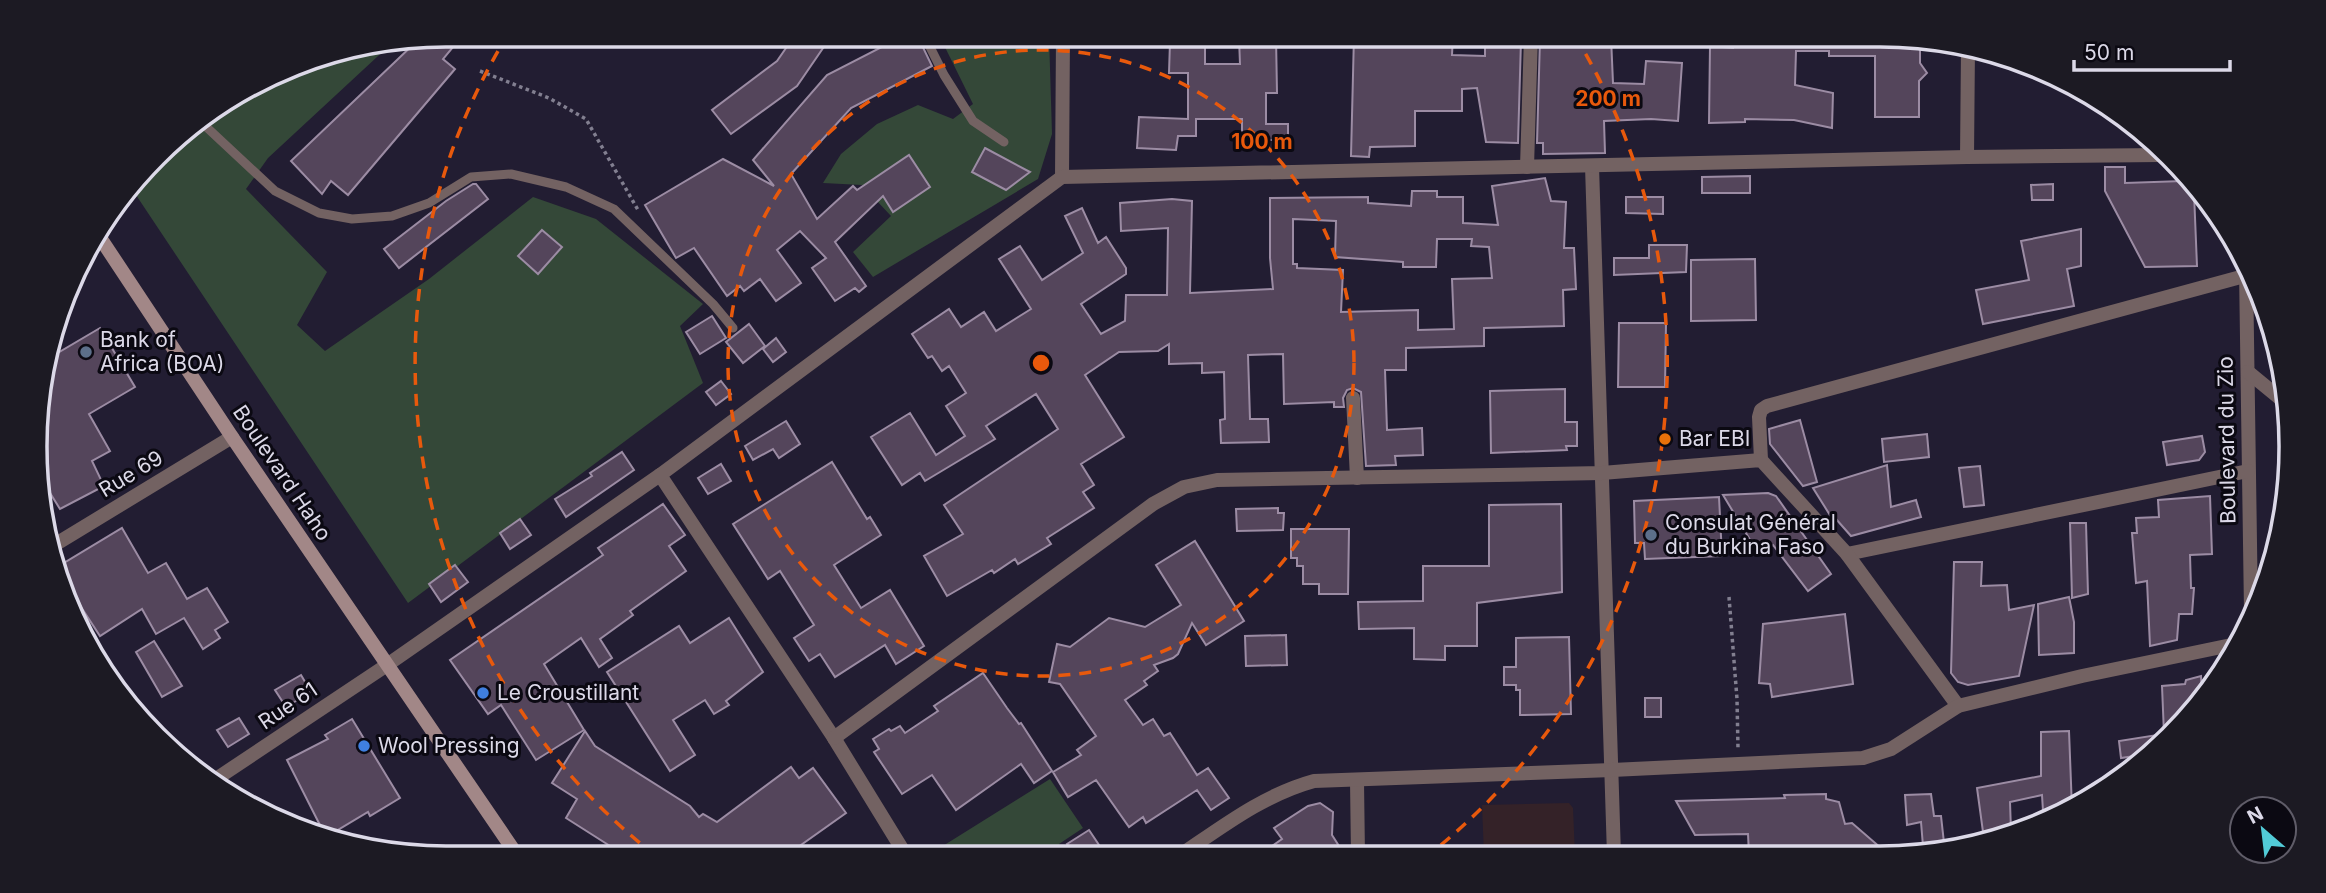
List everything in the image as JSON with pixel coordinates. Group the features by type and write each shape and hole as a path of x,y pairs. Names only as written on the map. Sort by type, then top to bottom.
{"main road":[{"name":"Boulevard Haho","path":"104,243 232,437 511,846"}],"street":[{"path":"1063,47 1062,177 2153,155"},
{"path":"1527,167 1531,47"},
{"path":"1967,157 1968,58"},
{"path":"1592,166 1615,846"},
{"name":"Rue 61","path":"221,775 387,665 660,475 1062,177"},
{"path":"1958,706 1847,554 1761,460 1761,410 1767,406 2240,276"},
{"name":"Boulevard du Zio","path":"2246,290 2251,593"},
{"path":"2248,372 2275,394"},
{"path":"1353,398 1357,478"},
{"name":"Rue 69","path":"59,542 232,437"},
{"path":"834,738 1153,504 1184,487 1217,480 1602,473 1761,460"},
{"path":"1847,554 2248,471"},
{"path":"660,475 834,738 900,846"},
{"path":"1194,846 1259,803 1288,788 1314,781 1612,771 1863,758 1891,749 1958,706 2082,676 2225,646"},
{"path":"1357,780 1358,846"}],"lane":[{"path":"930,47 973,121 1004,142"},
{"path":"207,127 275,191 319,213 352,219 392,216 429,204 471,177 511,174 566,187 614,209 713,304 733,328"}],"path":[{"path":"480,71 549,98 586,119 643,220"},
{"path":"1729,597 1737,699 1738,763"}],"shaded area":[{"path":"1569,803 1573,808 1575,846 1484,846 1482,805"}],"green space":[{"path":"945,47 1049,47 1052,134 1038,179 873,277 853,252 891,216 862,185 823,183 841,154 877,124 918,105 953,119 973,104"},
{"path":"381,53 268,158 246,189 327,272 297,325 325,351 429,279 533,197 596,219 703,304 680,326 703,383 408,603 136,195 183,146 247,101 318,68"},
{"path":"1050,779 1083,828 1059,844 1060,846 943,846"}],"building":[{"path":"453,47 443,59 455,69 348,195 331,181 322,194 291,161 408,49"},
{"path":"787,47 824,47 797,86 731,134 712,110 777,61"},
{"path":"882,47 923,47 932,66 851,108 791,174 817,219 853,186 857,190 909,155 930,187 893,212 883,196 835,242 866,286 859,292 855,288 835,301 812,268 826,258 800,231 777,250 801,283 776,301 760,279 744,291 740,286 727,296 694,248 676,258 645,205 723,159 774,186 753,160 827,75"},
{"path":"1170,47 1205,47 1205,64 1240,64 1239,47 1276,47 1277,93 1266,93 1266,124 1288,124 1288,140 1242,140 1242,119 1196,119 1196,136 1178,136 1176,150 1137,148 1139,117 1188,119 1188,73 1169,73"},
{"path":"1354,47 1452,47 1452,55 1485,56 1485,47 1521,47 1518,143 1486,142 1477,88 1462,89 1462,111 1415,111 1415,146 1370,147 1369,157 1351,156"},
{"path":"1540,47 1611,47 1613,83 1644,84 1646,61 1682,63 1678,121 1604,121 1605,153 1543,154 1543,143 1537,143"},
{"path":"1710,47 1880,47 1920,50 1920,63 1927,73 1919,81 1919,117 1875,117 1875,56 1829,56 1829,51 1796,51 1795,85 1833,93 1832,128 1794,120 1745,119 1745,122 1709,123"},
{"path":"985,148 1030,172 1006,190 972,172"},
{"path":"2105,167 2125,167 2125,183 2178,181 2194,201 2197,266 2145,267 2105,191"},
{"path":"1750,176 1750,193 1702,193 1702,177"},
{"path":"1545,178 1551,201 1566,202 1564,248 1574,248 1576,289 1563,290 1564,326 1484,328 1484,346 1406,348 1406,370 1385,370 1387,430 1422,428 1423,455 1395,456 1396,465 1366,466 1361,392 1353,388 1347,390 1343,398 1344,407 1334,407 1334,402 1284,404 1283,354 1248,355 1250,419 1268,419 1269,442 1221,443 1220,420 1225,419 1224,372 1202,373 1202,363 1169,364 1169,344 1158,351 1119,352 1085,375 1124,437 1081,464 1094,485 1083,492 1094,508 1047,538 1051,544 1018,564 1015,559 994,573 992,570 947,596 924,556 963,534 944,505 1058,429 1036,394 986,426 995,439 925,481 920,473 902,485 871,437 910,413 936,455 965,436 946,406 966,393 949,366 942,371 932,356 928,358 912,334 949,309 961,327 984,312 996,331 1031,309 999,259 1020,246 1042,280 1083,253 1065,216 1082,208 1098,243 1106,237 1126,268 1126,274 1081,304 1101,334 1125,321 1126,295 1167,295 1168,228 1121,231 1120,203 1172,199 1192,201 1190,293 1273,289 1270,198 1368,197 1368,203 1411,206 1412,191 1437,191 1437,197 1463,197 1463,223 1498,225 1492,186","holes":["1293,219 1336,221 1335,257 1403,262 1403,267 1436,267 1437,239 1472,239 1471,246 1489,247 1492,278 1452,279 1454,329 1418,330 1418,310 1341,312 1343,270 1297,268 1297,264 1293,264"]},
{"path":"476,184 488,199 399,268 384,249 446,201"},
{"path":"2053,184 2053,200 2032,200 2031,185"},
{"path":"1626,197 1663,197 1663,214 1626,213"},
{"path":"2081,229 2081,266 2067,269 2074,306 1983,324 1976,290 2029,280 2021,241"},
{"path":"542,230 562,247 538,274 518,256"},
{"path":"1649,245 1687,245 1686,272 1614,275 1614,258 1649,258"},
{"path":"1755,259 1756,320 1691,321 1691,260"},
{"path":"712,316 726,338 700,354 686,332"},
{"path":"1619,323 1666,323 1665,387 1618,387"},
{"path":"749,324 765,346 743,363 726,342"},
{"path":"100,328 135,387 89,414 110,451 92,461 104,486 60,509 50,494 47,446 51,394 59,352"},
{"path":"776,338 786,352 773,362 763,349"},
{"path":"721,381 731,394 716,405 706,392"},
{"path":"1565,389 1565,422 1577,422 1577,446 1566,446 1567,450 1491,453 1490,391"},
{"path":"1800,420 1817,482 1803,486 1770,444 1769,429"},
{"path":"786,421 800,444 779,458 773,449 753,460 745,446"},
{"path":"1927,434 1929,457 1884,462 1882,439"},
{"path":"2202,436 2205,452 2199,460 2167,465 2163,442"},
{"path":"622,452 634,470 566,517 555,499 592,476 590,473"},
{"path":"832,462 867,519 870,517 881,535 834,565 861,608 890,590 924,646 896,664 885,645 835,677 820,654 809,661 794,638 814,625 780,571 768,579 733,524"},
{"path":"721,464 731,481 708,494 698,478"},
{"path":"1887,465 1891,507 1916,500 1921,517 1851,536 1836,519 1833,520 1813,488"},
{"path":"1980,466 1984,505 1964,507 1959,468"},
{"path":"1768,493 1776,496 1831,574 1808,591 1773,545 1758,553 1723,495"},
{"path":"2210,496 2212,554 2190,555 2191,588 2194,588 2192,614 2179,614 2177,640 2150,646 2147,581 2136,583 2132,533 2137,533 2136,518 2159,517 2158,500"},
{"path":"1719,497 1722,556 1645,559 1644,543 1635,543 1634,501"},
{"path":"663,504 685,535 669,546 686,571 630,611 633,615 600,639 612,658 599,667 581,638 544,664 584,730 536,760 501,705 488,714 450,660 603,555 598,548"},
{"path":"1561,504 1562,592 1477,603 1477,646 1445,646 1445,660 1414,659 1414,628 1359,629 1358,602 1423,601 1423,566 1489,566 1489,505"},
{"path":"1278,508 1278,513 1284,513 1283,530 1237,531 1236,509"},
{"path":"520,519 531,535 510,549 500,533"},
{"path":"2070,523 2086,523 2088,594 2072,598"},
{"path":"122,528 148,573 166,563 187,599 207,588 228,622 215,630 220,638 203,649 184,618 156,634 142,609 100,636 82,608 65,563"},
{"path":"1291,529 1349,529 1348,594 1319,594 1319,584 1303,584 1303,566 1297,566 1297,558 1291,558"},
{"path":"1195,541 1244,621 1206,645 1192,623 1178,654 1154,665 1158,671 1144,681 1147,685 1125,700 1143,725 1153,719 1164,736 1170,733 1197,775 1208,768 1229,798 1211,810 1197,790 1146,823 1143,817 1129,827 1096,780 1068,797 1053,772 1081,755 1077,750 1096,736 1060,684 1049,682 1057,644 1070,647 1109,618 1145,627 1181,605 1156,565"},
{"path":"1954,562 1982,562 1981,586 2007,585 2009,610 2034,605 2019,676 1968,685 1958,682 1951,673"},
{"path":"455,565 468,582 441,602 429,584"},
{"path":"2069,597 2074,622 2074,653 2039,655 2038,604"},
{"path":"1845,614 1853,684 1772,697 1770,684 1759,683 1763,624"},
{"path":"729,618 763,672 726,701 729,705 714,714 705,700 673,720 695,755 670,771 607,672 679,626 690,643"},
{"path":"1286,635 1287,665 1246,666 1245,636"},
{"path":"1569,637 1571,714 1520,715 1520,690 1516,690 1516,685 1504,685 1504,667 1516,667 1516,638"},
{"path":"154,641 182,686 162,697 136,652"},
{"path":"983,673 1019,724 1021,723 1052,771 1034,783 1021,764 956,810 932,775 902,794 874,752 879,749 873,739 900,726 905,733 938,711 934,706"},
{"path":"301,675 311,692 286,707 275,690"},
{"path":"2201,676 2201,682 2196,690 2164,727 2162,686 2185,684 2186,680"},
{"path":"1645,698 1661,698 1661,717 1645,717"},
{"path":"239,718 249,734 228,747 217,730"},
{"path":"352,719 400,798 370,816 368,812 337,830 320,826 287,760 328,739 325,735"},
{"path":"585,731 595,746 690,806 699,817 703,814 717,822 791,767 799,778 813,768 846,813 800,846 610,846 566,818 577,799 552,783"},
{"path":"2069,731 2072,796 2043,810 2042,795 2010,802 2011,824 1983,832 1977,788 2041,776 2041,732"},
{"path":"2155,735 2131,756 2121,758 2119,741"},
{"path":"1826,794 1826,799 1839,802 1845,824 1852,823 1879,846 1749,846 1748,834 1695,835 1676,801 1785,798 1784,795"},
{"path":"1931,794 1934,816 1941,816 1944,840 1923,843 1921,822 1907,825 1905,795"},
{"path":"1320,803 1333,812 1332,835 1339,846 1272,846 1282,839 1274,828 1308,806"},
{"path":"1089,830 1100,846 1068,846 1067,844"}],"place":[{"name":"Bank of Africa (BOA)","path":"86,352"},
{"name":"Bar EBI","path":"1665,439"},
{"name":"Consulat Général du Burkina Faso","path":"1651,535"},
{"name":"Le Croustillant","path":"483,693"},
{"name":"Wool Pressing","path":"364,746"}]}
